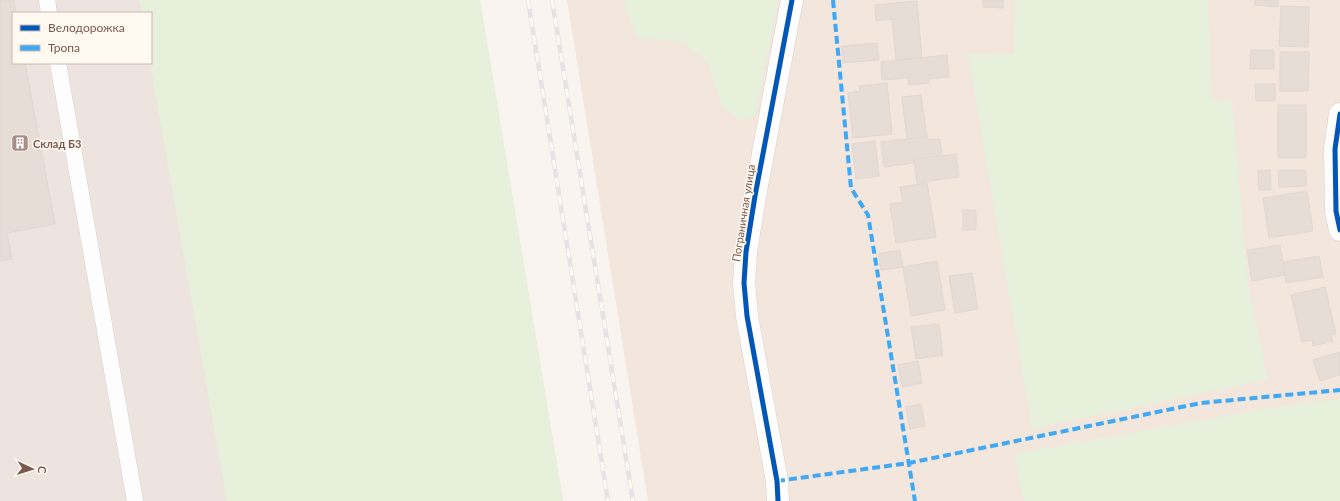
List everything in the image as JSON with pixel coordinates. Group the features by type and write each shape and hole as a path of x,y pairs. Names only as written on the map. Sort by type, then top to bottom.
{"street":[{"name":"Пограничная улица","path":"778,501 777,480 747,316 744,283 746,252 755,196 792,0"},
{"path":"1340,114 1335,149 1336,211 1340,230"}],"lane":[{"path":"47,0 49,12"},
{"path":"58,64 135,501"}],"shaded area":[{"path":"0,0 480,0 563,501 0,501"},
{"path":"567,0 1340,0 1340,501 648,501"}],"green space":[{"path":"139,0 480,0 563,501 227,501 150,64 152,64 152,12 142,12"},
{"path":"628,0 778,0 756,116 741,121 722,106 707,61 680,41 637,38 624,4"},
{"path":"1015,0 1208,0 1212,102 1232,100 1248,285 1268,379 1032,429 968,55 1014,54"},
{"path":"1340,399 1340,501 1024,501 1014,454 1265,409"}],"building":[{"name":"Склад Б3","path":"0,0 14,0 16,12 12,12 12,64 25,64 55,224 7,233 12,259 0,261"},
{"path":"983,0 1003,0 1003,8 983,7"},
{"path":"1255,0 1278,0 1278,7 1254,5"},
{"path":"917,1 922,58 896,60 892,19 876,21 875,5"},
{"path":"1281,6 1309,7 1308,47 1279,46"},
{"path":"877,43 879,60 843,63 841,46"},
{"path":"1251,50 1274,50 1274,69 1250,69"},
{"path":"1280,52 1309,52 1308,91 1280,91"},
{"path":"947,55 949,77 929,79 929,83 909,85 908,78 882,80 881,62"},
{"path":"887,83 892,134 853,138 848,93 860,91 859,86"},
{"path":"1255,84 1275,84 1275,101 1256,101"},
{"path":"921,95 927,137 907,139 902,97"},
{"path":"1278,105 1306,105 1306,158 1278,158"},
{"path":"927,137 927,140 940,139 942,156 914,159 914,163 884,167 881,142"},
{"path":"875,141 879,176 856,179 852,144"},
{"path":"956,154 959,177 917,183 914,159"},
{"path":"1270,170 1271,190 1259,190 1258,171"},
{"path":"1278,170 1306,170 1306,186 1279,187"},
{"path":"927,183 936,237 896,243 890,204 903,202 900,187"},
{"path":"1307,191 1313,231 1269,238 1263,198"},
{"path":"963,210 976,210 976,230 963,230"},
{"path":"1280,245 1285,275 1252,281 1247,250"},
{"path":"900,250 903,267 881,270 878,254"},
{"path":"1319,256 1323,277 1286,283 1283,262"},
{"path":"937,261 945,310 911,316 903,267"},
{"path":"972,273 978,309 955,313 949,276"},
{"path":"1325,287 1336,334 1331,335 1333,341 1313,346 1312,340 1302,342 1291,295"},
{"path":"939,324 943,355 916,359 911,327"},
{"path":"1340,352 1340,375 1320,381 1313,360"},
{"path":"918,361 922,383 902,387 898,365"},
{"path":"921,404 925,426 910,429 906,407"}],"railway":[{"path":"528,0 608,501"},
{"path":"552,0 633,501"}],"marked path":[{"path":"833,0 851,188 868,215 915,501"},
{"path":"777,481 909,463 1201,403 1340,390"}],"cycle path":[{"path":"778,501 777,481 747,316 744,283 746,252 755,196 792,0"},
{"path":"1340,114 1335,149 1336,211 1340,230"}],"place":[{"name":"Склад Б3","path":"20,143"}]}
